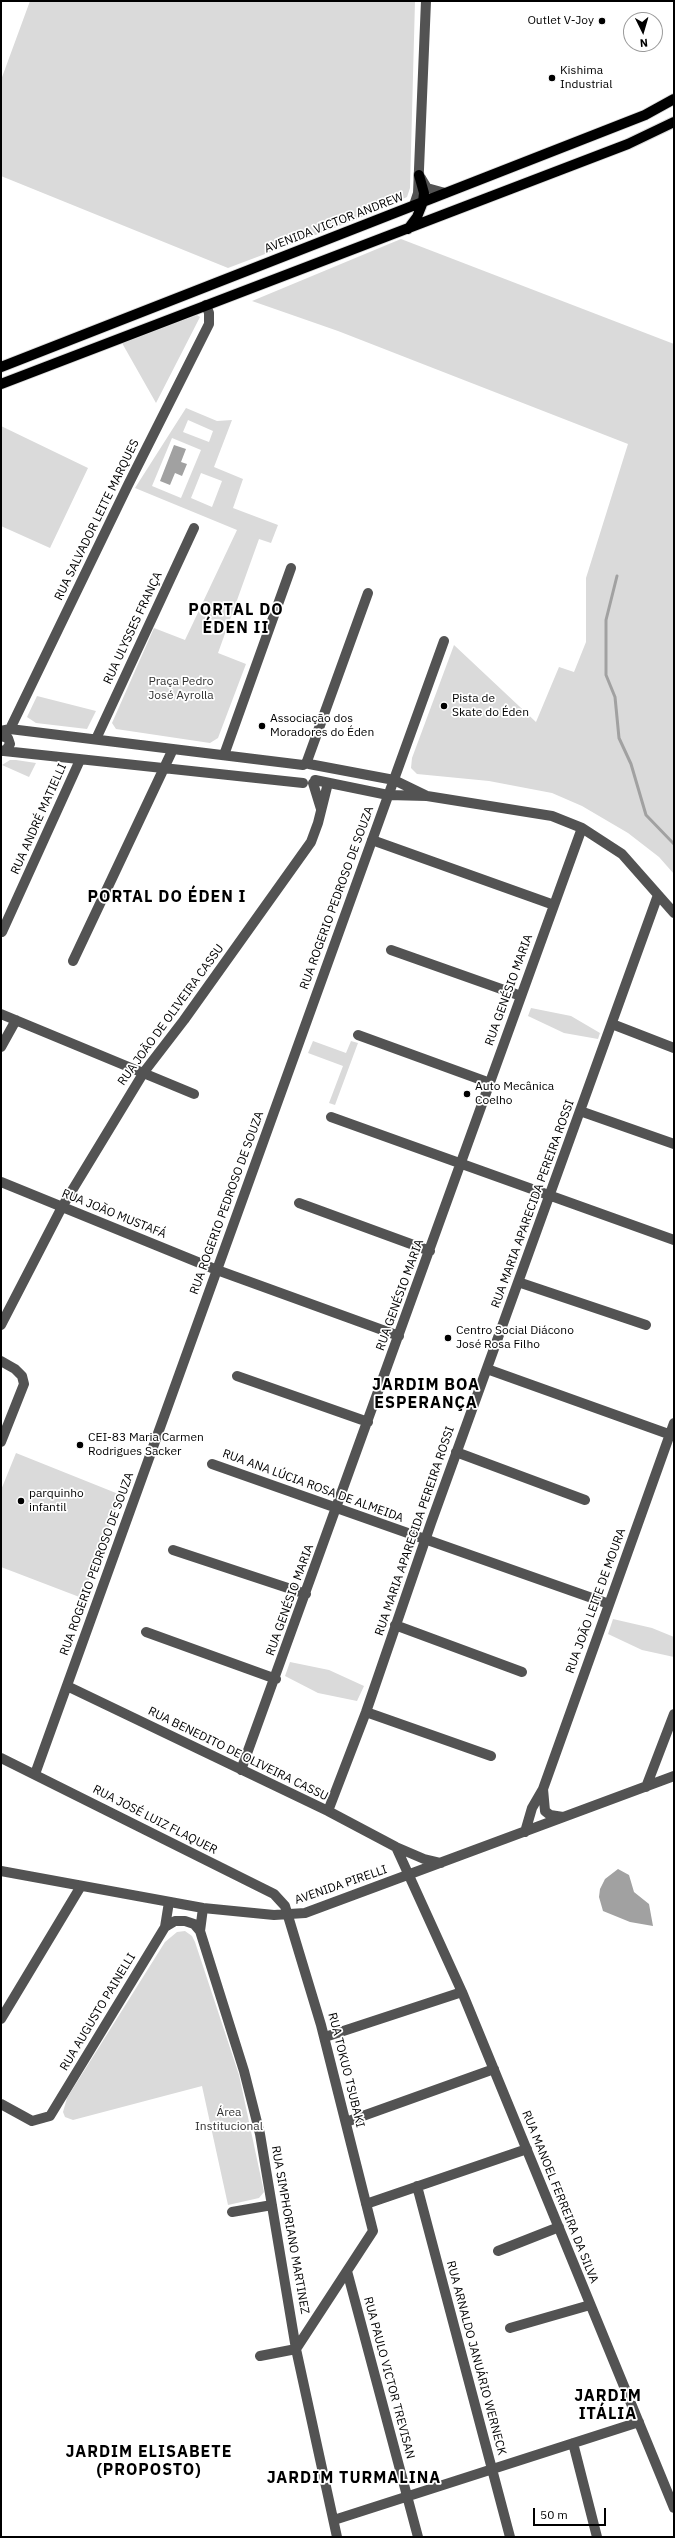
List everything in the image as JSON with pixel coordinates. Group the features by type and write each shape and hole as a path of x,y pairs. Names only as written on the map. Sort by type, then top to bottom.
{"main road":[{"name":"AVENIDA VICTOR ANDREW","path":"1,367 645,115 674,99"},
{"path":"1,384 628,144 674,122"},
{"path":"408,229 417,217 418,203 424,193 419,175"},
{"path":"183,296 197,299 206,305"}],"street":[{"path":"426,1 419,175 427,188 445,193"},
{"name":"RUA SALVADOR LEITE MARQUES","path":"4,750 6,730 222,299"},
{"path":"206,305 209,313 209,324"},
{"name":"RUA ULYSSES FRANÇA","path":"96,739 194,528"},
{"path":"224,755 291,568"},
{"path":"310,782 298,779 297,772 306,764 368,593"},
{"name":"RUA ROGERIO PEDROSO DE SOUZA","path":"36,1774 444,640"},
{"path":"427,796 394,780 306,764 6,730 1,736 8,738 4,750 164,770 328,783 388,795 427,796 552,816 582,828 622,854 674,914"},
{"path":"73,961 174,749"},
{"name":"RUA ANDRÉ MATIELLI","path":"2,932 80,760"},
{"path":"306,764 317,771 310,782"},
{"path":"310,782 321,810"},
{"name":"RUA JOÃO DE OLIVEIRA CASSU","path":"1,1325 62,1207 144,1072 184,1020 311,842 328,783"},
{"name":"RUA GENÉSIO MARIA","path":"241,1770 276,1679 582,828"},
{"path":"372,840 554,905"},
{"name":"RUA MARIA APARECIDA PEREIRA ROSSI","path":"328,1812 366,1712 456,1452 658,895"},
{"path":"648,921 667,906"},
{"path":"390,950 521,996"},
{"path":"1,1014 194,1094"},
{"path":"1,1047 16,1020"},
{"path":"612,1024 674,1048"},
{"path":"358,1035 490,1083"},
{"path":"580,1111 674,1144"},
{"path":"332,1117 674,1240"},
{"name":"RUA JOÃO MUSTAFÁ","path":"1,1182 217,1270 399,1336"},
{"path":"299,1203 430,1250"},
{"path":"518,1282 646,1325"},
{"path":"1,1361 15,1369 22,1376 24,1384 1,1442"},
{"path":"487,1369 672,1435"},
{"path":"237,1376 368,1422"},
{"name":"RUA JOÃO LEITE DE MOURA","path":"525,1832 532,1808 543,1789 609,1604 672,1435 674,1423"},
{"path":"456,1452 585,1500"},
{"name":"RUA ANA LÚCIA ROSA DE ALMEIDA","path":"212,1464 609,1604"},
{"path":"173,1550 306,1594"},
{"path":"396,1625 522,1672"},
{"path":"146,1632 276,1679"},
{"name":"RUA BENEDITO DE OLIVEIRA CASSU","path":"67,1686 328,1812 399,1848 432,1862 442,1864"},
{"path":"366,1712 491,1756"},
{"path":"646,1787 674,1714"},
{"name":"RUA JOSÉ LUIZ FLAQUER","path":"1,1758 36,1774 274,1894 281,1899 288,1915"},
{"name":"AVENIDA PIRELLI","path":"1,1871 203,1908 288,1915 305,1913 442,1864 674,1776"},
{"name":"RUA JOÃO LEITE DE MOURA","path":"543,1789 545,1811 550,1815 566,1817"},
{"path":"399,1848 413,1874"},
{"name":"RUA MANOEL FERREIRA DA SILVA","path":"413,1874 420,1897 462,1992 674,2508"},
{"path":"1,2019 81,1886"},
{"name":"RUA AUGUSTO PAINELLI","path":"1,2104 32,2121 42,2120 54,2110 165,1926 169,1902"},
{"name":"RUA SIMPHORIANO MARTINEZ","path":"203,1908 200,1932 244,2071 260,2134 296,2349 337,2537"},
{"name":"RUA TOKUO TSUBAKI","path":"288,1915 324,2038 373,2231 347,2271"},
{"path":"165,1926 175,1921 185,1921 194,1924 200,1932"},
{"path":"324,2038 462,1992"},
{"path":"346,2122 494,2069"},
{"path":"366,2204 527,2149"},
{"name":"RUA ARNALDO JANUÁRIO WERNECK","path":"417,2186 510,2537"},
{"path":"232,2212 272,2205"},
{"path":"498,2251 559,2227"},
{"path":"260,2356 296,2349 347,2271"},
{"name":"RUA PAULO VICTOR TREVISAN","path":"347,2271 418,2537"},
{"path":"510,2328 590,2305"},
{"path":"334,2520 639,2422"},
{"path":"573,2443 597,2537"}],"green space":[{"path":"30,1 415,1 410,188 407,197 355,220 228,268 1,176 1,80"},
{"path":"401,239 674,344 674,874 659,857 628,833 582,806 552,793 489,781 417,774 411,768 412,758 454,645 536,722 559,667 574,672 586,642 586,578 628,444 338,331 252,301"},
{"path":"197,315 200,317 156,403 122,343"},
{"name":"Praça Pedro José Ayrolla","path":"186,408 217,421 232,420 214,467 243,479 233,508 278,525 271,543 259,539 218,653 246,664 218,738 210,743 116,729 112,723 154,628 185,640 237,530 135,488","holes":["188,420 213,431 209,442 183,432","172,438 201,450 181,498 152,486","201,473 222,481 212,507 191,498"]},
{"path":"1,426 88,468 50,548 1,526"},
{"path":"37,696 96,711 87,729 36,723 27,717"},
{"path":"10,760 36,763 29,777 2,765"},
{"path":"531,1008 571,1016 600,1033 598,1039 564,1033 528,1016"},
{"path":"313,1041 346,1053 351,1041 358,1043 335,1105 329,1103 343,1066 308,1053"},
{"path":"16,1453 121,1495 82,1598 1,1567 1,1490"},
{"path":"613,1619 652,1628 674,1637 674,1657 642,1650 608,1634"},
{"path":"290,1662 329,1670 364,1686 357,1701 318,1693 285,1676"},
{"name":"Área Institucional","path":"185,1931 192,1936 195,1942 239,2075 264,2192 259,2198 228,2205 202,2086 73,2120 65,2117 63,2112 67,2098 165,1942 177,1932"}],"shaded area":[{"path":"174,445 186,449 181,462 187,464 182,476 175,473 170,485 160,481"},
{"path":"618,1869 629,1875 634,1892 649,1904 653,1926 630,1922 603,1911 599,1897 600,1889 605,1879"}],"waterway":[{"path":"617,576 606,620 606,675 615,697 619,738 631,764 646,815 674,844"}],"place":[{"name":"Outlet V-Joy","path":"602,21"},
{"name":"Kishima Industrial","path":"552,78"},
{"name":"Pista de Skate do Éden","path":"444,706"},
{"name":"Associação dos Moradores do Éden","path":"262,726"},
{"name":"Auto Mecânica Coelho","path":"467,1094"},
{"name":"Centro Social Diácono José Rosa Filho","path":"448,1338"},
{"name":"CEI-83 Maria Carmen Rodrigues Sacker","path":"80,1445"},
{"name":"parquinho infantil","path":"21,1501"}],"district":[{"name":"PORTAL DO ÉDEN II","path":"236,619"},
{"name":"PORTAL DO ÉDEN I","path":"167,897"},
{"name":"JARDIM BOA ESPERANÇA","path":"426,1394"},
{"name":"JARDIM ITÁLIA","path":"608,2405"},
{"name":"JARDIM ELISABETE (PROPOSTO)","path":"149,2461"},
{"name":"JARDIM TURMALINA","path":"354,2478"}]}
